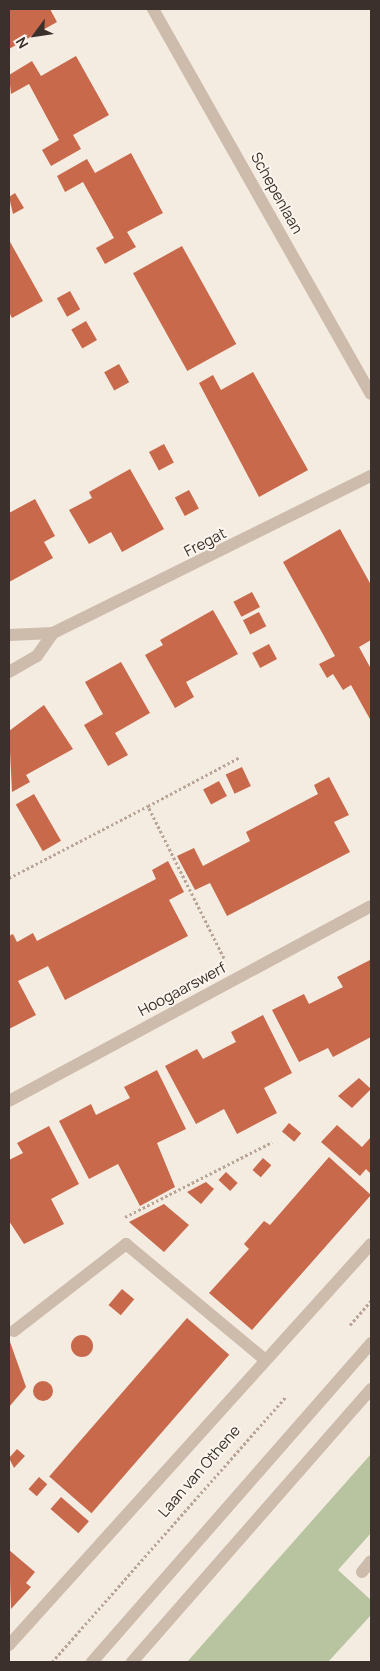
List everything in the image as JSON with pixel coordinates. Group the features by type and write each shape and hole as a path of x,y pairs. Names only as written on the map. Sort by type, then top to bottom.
{"street":[{"name":"Schepenlaan","path":"154,9 371,394"},
{"name":"Fregat","path":"9,634 53,633 371,476"},
{"name":"Fregat","path":"9,672 37,656 53,633"},
{"name":"Hoogaarswerf","path":"9,1100 371,906"},
{"path":"14,1331 126,1244 264,1359"},
{"name":"Laan van Othene","path":"9,1644 264,1359 371,1244"},
{"path":"92,1662 371,1343"},
{"path":"132,1662 371,1389"},
{"path":"362,1572 371,1561"}],"path":[{"path":"9,878 240,757"},
{"path":"148,806 234,979"},
{"path":"126,1244 123,1218 272,1142"},
{"path":"345,1330 371,1301"},
{"name":"Laan van Othene","path":"52,1662 293,1389"}],"green space":[{"path":"371,1454 371,1533 338,1570 371,1600 371,1615 328,1662 187,1662"}],"building":[{"path":"9,9 50,9 57,22 9,49"},
{"path":"76,56 109,115 73,135 81,149 51,166 42,150 59,140 29,84 11,94 9,75 32,61 41,76"},
{"path":"131,153 163,213 127,232 136,247 105,264 96,248 114,238 83,182 65,192 57,176 87,159 95,173"},
{"path":"15,193 24,208 13,214 9,197"},
{"path":"9,240 43,301 12,318 9,312"},
{"path":"182,246 236,344 187,371 133,273"},
{"path":"70,291 80,309 67,317 57,298"},
{"path":"86,321 97,340 82,349 71,330"},
{"path":"119,364 129,382 114,391 104,372"},
{"path":"253,372 308,470 259,497 199,383 213,375 221,390"},
{"path":"164,444 174,463 159,471 149,452"},
{"path":"130,469 164,529 122,552 111,532 89,544 69,510 92,498 89,492"},
{"path":"189,490 199,509 185,516 175,498"},
{"path":"35,499 55,536 44,542 53,558 9,582 9,513"},
{"path":"340,529 371,585 371,640 359,647 371,669 371,721 351,685 343,690 333,674 327,678 319,664 335,656 283,562"},
{"path":"252,592 260,607 241,617 233,602"},
{"path":"213,610 238,654 186,682 194,697 175,708 145,655 163,645 160,640"},
{"path":"259,612 266,626 250,634 243,620"},
{"path":"269,644 277,659 260,668 252,653"},
{"path":"121,662 150,713 115,733 128,755 108,766 84,725 103,714 85,682"},
{"path":"44,705 73,749 26,775 30,782 12,792 9,731"},
{"path":"242,767 251,786 235,794 226,775"},
{"path":"329,777 349,815 334,822 350,852 227,916 210,883 195,890 177,856 194,848 203,866 250,841 246,832 318,794 314,785"},
{"path":"219,781 227,796 211,804 203,789"},
{"path":"34,794 61,841 43,851 16,804"},
{"path":"168,861 184,892 169,900 188,936 65,1000 48,966 18,981 36,1015 9,1029 9,936 13,934 17,942 33,933 37,941 156,879 152,870"},
{"path":"370,960 371,1037 333,1057 328,1048 299,1062 272,1010 304,994 309,1004 343,987 337,977"},
{"path":"263,1015 292,1073 264,1088 277,1113 237,1134 224,1109 196,1124 165,1066 197,1049 203,1059 236,1042 231,1032"},
{"path":"157,1070 186,1129 157,1143 175,1187 140,1206 118,1164 89,1179 59,1121 91,1104 96,1115 130,1098 124,1087"},
{"path":"359,1078 371,1089 352,1108 338,1096"},
{"path":"289,1123 301,1133 294,1142 282,1131"},
{"path":"337,1125 362,1147 371,1137 371,1174 366,1169 360,1176 321,1142"},
{"path":"49,1126 79,1184 51,1199 64,1224 24,1244 9,1221 9,1160 23,1153 17,1143"},
{"path":"329,1157 371,1195 252,1330 209,1293 249,1249 244,1244 264,1221 270,1225"},
{"path":"263,1158 271,1165 261,1177 253,1170"},
{"path":"226,1172 238,1183 230,1191 218,1180"},
{"path":"206,1182 214,1189 201,1204 187,1192"},
{"path":"164,1204 189,1225 164,1252 129,1222"},
{"path":"122,1289 134,1299 121,1315 109,1305"},
{"path":"187,1318 229,1355 91,1513 49,1476"},
{"path":"82,1335 92,1342 93,1346 86,1356 82,1357 72,1350 71,1346 78,1336"},
{"path":"9,1339 26,1387 9,1407"},
{"path":"39,1381 47,1381 53,1387 53,1395 47,1401 39,1401 33,1395 33,1387"},
{"path":"17,1449 25,1456 14,1468 9,1458"},
{"path":"39,1477 47,1484 37,1496 29,1489"},
{"path":"61,1497 89,1521 78,1533 51,1509"},
{"path":"9,1550 35,1572 26,1583 31,1587 11,1609"}]}
